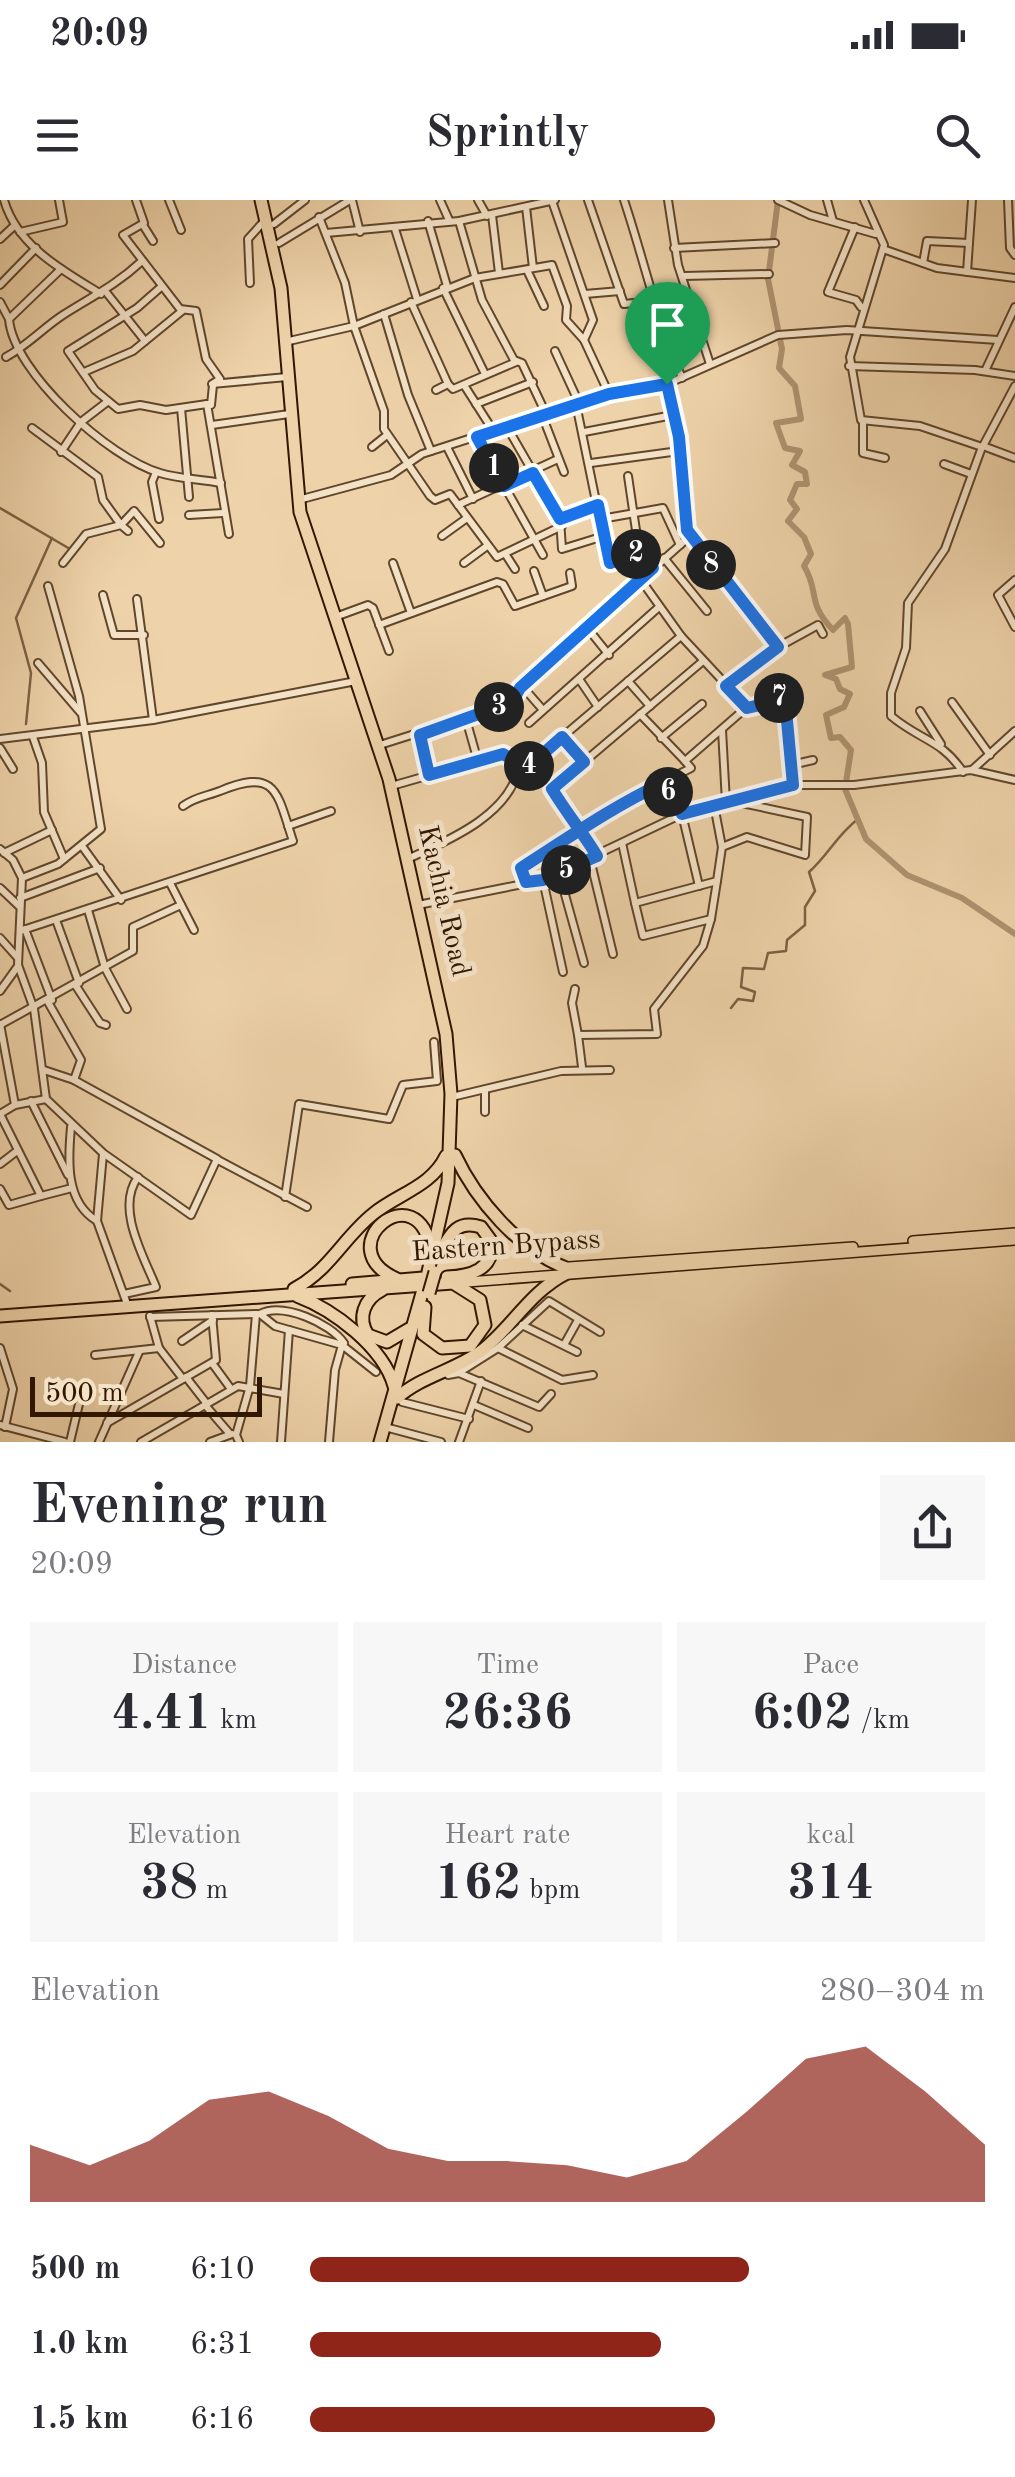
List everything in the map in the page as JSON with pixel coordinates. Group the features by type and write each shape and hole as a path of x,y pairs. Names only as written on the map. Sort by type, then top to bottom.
{"highway":[{"name":"Kachia Road","path":"264,200 279,272 302,499 395,786 446,1034 454,1171 426,1293 414,1321 397,1399 380,1442"},
{"name":"Kachia Road","path":"270,221 279,243 289,341 289,414 303,524 389,779 447,1017 456,1096 453,1144 434,1263"},
{"path":"397,1399 420,1380 478,1353 530,1298 567,1270 530,1248 474,1189 453,1144"},
{"path":"397,1399 386,1366 338,1318 294,1292 321,1273 376,1211 435,1174 453,1144"},
{"path":"397,1279 387,1274 372,1251 373,1231 385,1218 403,1216 419,1224 429,1240 434,1263"},
{"path":"434,1263 460,1225 486,1231 493,1247 491,1257 471,1276"},
{"name":"Eastern Bypass","path":"0,1314 148,1311 397,1279 471,1276"},
{"path":"426,1293 423,1334 431,1344 449,1350 476,1342 485,1326 482,1305 454,1283"},
{"name":"Eastern Bypass","path":"0,1314 125,1297 384,1289 454,1283"},
{"path":"384,1289 370,1298 364,1310 362,1322 368,1335 392,1341 414,1321"},
{"path":"386,1424 425,1307"}],"main road":[{"name":"Eastern Bypass","path":"471,1276 1015,1236"},
{"name":"Eastern Bypass","path":"454,1283 567,1270"}],"street":[{"path":"4,200 16,230 61,269 104,293 146,341"},
{"path":"0,239 16,230 63,222 60,200"},
{"path":"136,200 152,242"},
{"path":"169,200 181,230"},
{"path":"250,283 248,239 305,200"},
{"path":"279,243 351,200 360,232"},
{"path":"440,200 449,220"},
{"path":"478,200 490,215 499,273"},
{"path":"514,200 522,208 530,269 544,306"},
{"path":"326,233 459,221 553,200 594,324 584,340"},
{"path":"588,200 626,305 687,292"},
{"path":"624,200 682,378"},
{"path":"668,200 674,248 710,364"},
{"path":"778,200 876,234"},
{"path":"827,200 833,221"},
{"path":"864,200 884,249 923,263 1015,278"},
{"path":"968,272 972,200"},
{"path":"1008,200 1010,248 1015,255"},
{"path":"318,217 345,283 354,326 384,412 387,434 433,500 447,493 497,558 598,505"},
{"path":"428,221 445,287 485,374"},
{"path":"459,221 487,313 532,382 564,472"},
{"path":"143,225 124,234 182,311"},
{"path":"855,227 828,292 862,303 850,366 863,422 863,452 885,458"},
{"path":"395,228 414,300 448,384 453,389 517,362"},
{"path":"923,263 927,241 969,243"},
{"path":"674,248 774,242"},
{"path":"0,285 36,248"},
{"path":"860,313 884,249"},
{"path":"6,357 61,316 104,293 142,261"},
{"path":"289,341 354,326 475,278 554,266 567,306 566,320 584,340 609,394"},
{"path":"9,319 61,269"},
{"path":"684,276 769,274"},
{"path":"162,286 125,316 69,349 107,402 122,410 140,404 180,408 208,404"},
{"path":"585,294 620,291"},
{"path":"0,302 18,350 32,373 81,422 156,472 221,482"},
{"path":"84,372 109,364 146,341 182,311 190,307 196,310 206,359 220,378 212,385 208,404 229,534"},
{"path":"985,371 998,340 1011,324 1015,307"},
{"path":"384,314 408,394 432,451"},
{"path":"302,499 379,479 432,451 544,414 609,394 667,384 778,335 855,332 998,340"},
{"path":"554,351 578,404 610,563 638,553 653,568"},
{"path":"850,366 985,371 1015,376"},
{"path":"212,385 287,377"},
{"path":"476,404 532,382"},
{"path":"436,390 448,384"},
{"path":"667,384 690,536 778,647"},
{"path":"464,385 494,432"},
{"path":"941,744 925,740 891,716 891,693 906,648 908,603 945,549 982,446 1015,386"},
{"path":"61,452 81,422 107,402"},
{"path":"180,408 189,496"},
{"path":"212,424 289,414"},
{"path":"584,432 672,415"},
{"path":"863,422 920,426 1015,458"},
{"path":"507,427 561,523 564,550 604,536"},
{"path":"32,428 98,478 103,500 125,528"},
{"path":"372,447 387,434"},
{"path":"477,437 542,555"},
{"path":"447,447 473,498"},
{"path":"590,464 679,451"},
{"path":"458,505 558,459"},
{"path":"944,464 971,474"},
{"path":"156,472 152,482 160,518"},
{"path":"628,476 638,544"},
{"path":"601,518 663,508 680,545"},
{"path":"125,528 134,511 160,543"},
{"path":"189,515 223,513"},
{"path":"442,536 467,518"},
{"path":"63,563 86,534 125,528"},
{"path":"383,744 512,702 522,686 690,536"},
{"path":"464,563 487,546"},
{"path":"506,555 515,569"},
{"path":"664,558 707,611"},
{"path":"393,563 411,613"},
{"path":"534,572 544,596"},
{"path":"379,625 497,582 503,584 512,607 572,586 570,573"},
{"path":"641,580 681,636 747,708"},
{"path":"1014,623 998,595 1015,580"},
{"path":"22,878 64,859 101,829 64,632 48,586"},
{"path":"103,596 114,635 144,635"},
{"path":"137,599 153,720"},
{"path":"338,616 368,606 390,651"},
{"path":"529,723 659,607"},
{"path":"726,686 778,647 818,625 823,634"},
{"path":"589,630 609,654"},
{"path":"395,786 477,758 505,754 527,768 681,636"},
{"path":"613,954 593,858 580,829 552,789 703,661"},
{"path":"38,663 80,712"},
{"path":"578,679 598,707"},
{"path":"526,882 521,868 580,829 690,768 661,738 628,680"},
{"path":"0,740 33,737 51,730 153,720 357,681"},
{"path":"522,686 543,710"},
{"path":"685,761 747,708 785,699 793,785"},
{"path":"952,702 990,755"},
{"path":"661,738 702,704"},
{"path":"920,711 941,744 967,771"},
{"path":"466,720 477,758"},
{"path":"925,740 932,727"},
{"path":"722,729 726,802"},
{"path":"967,771 1015,731"},
{"path":"420,735 429,775"},
{"path":"33,737 42,763 44,812 64,859"},
{"path":"562,737 584,762"},
{"path":"0,748 13,769"},
{"path":"946,774 953,757"},
{"path":"791,765 813,760"},
{"path":"412,857 479,820 515,786 519,766"},
{"path":"422,904 543,880 682,814 793,785 846,785 967,771 1015,780"},
{"path":"23,930 294,840 273,788 262,780 244,781 183,806"},
{"path":"663,783 682,814 699,886"},
{"path":"722,847 747,837 804,855 807,817 742,803 740,798"},
{"path":"578,1035 657,1034 654,1009 703,946 712,919 722,847 714,805"},
{"path":"288,826 331,810"},
{"path":"52,830 2,851 22,878 19,902 23,930 50,1001 82,1060 74,1080"},
{"path":"622,843 643,936 712,919"},
{"path":"82,846 121,900"},
{"path":"19,902 100,868"},
{"path":"559,873 584,962"},
{"path":"543,880 563,972"},
{"path":"635,903 717,881"},
{"path":"170,883 194,930"},
{"path":"0,888 19,902"},
{"path":"14,1105 0,1024 50,1001 133,951 133,927 181,905"},
{"path":"88,910 105,968 126,1009"},
{"path":"56,920 78,984 100,1024 106,1025"},
{"path":"1,988 18,962 23,930"},
{"path":"1,941 18,962 34,1009 46,1099 71,1126 102,1153 192,1216 217,1160"},
{"path":"575,990 572,1003 582,1067"},
{"path":"285,1197 298,1104 388,1119 403,1085 437,1081 434,1042"},
{"path":"456,1096 582,1067 610,1070"},
{"path":"44,1070 74,1080 307,1207"},
{"path":"485,1091 485,1112"},
{"path":"41,1196 0,1114 14,1105 46,1099"},
{"path":"31,1101 72,1188 88,1214 97,1220"},
{"path":"68,1174 71,1126"},
{"path":"0,1164 17,1151"},
{"path":"102,1153 97,1220 125,1297 156,1287 132,1225 131,1196 138,1178"},
{"path":"0,1189 9,1205 72,1188"},
{"path":"397,1399 420,1385 459,1373 498,1348 549,1301 600,1332"},
{"path":"235,1437 159,1348 148,1311 212,1317 258,1314 272,1309 304,1317 335,1333 343,1339 335,1370 329,1442"},
{"path":"258,1314 289,1330 342,1345 376,1372"},
{"path":"235,1437 250,1386 258,1314"},
{"path":"182,1341 212,1317"},
{"path":"107,1423 212,1364 219,1349 212,1317"},
{"path":"564,1345 578,1320"},
{"path":"522,1325 578,1352"},
{"path":"281,1442 289,1330"},
{"path":"0,1348 12,1385 12,1399 2,1426 68,1442 79,1404"},
{"path":"96,1355 159,1348"},
{"path":"498,1348 562,1380 593,1375"},
{"path":"98,1442 140,1350"},
{"path":"212,1364 231,1389"},
{"path":"459,1373 539,1407 551,1394"},
{"path":"459,1442 481,1381"},
{"path":"140,1442 231,1389 250,1386 284,1394"},
{"path":"0,1393 12,1399"},
{"path":"397,1399 469,1419"},
{"path":"474,1405 528,1428"},
{"path":"386,1424 441,1442"},
{"path":"210,1442 235,1437"}],"waterway":[{"path":"778,200 768,279 782,349 779,368 795,386 801,419 776,423 785,448 800,451 792,465 805,472 807,484 797,484 790,500 797,509 788,521 804,537 811,554 804,566 816,604 833,630 845,618 848,624 852,667 825,675 836,679 840,689 850,694 844,707 826,715 831,738 840,737 851,750 845,789 866,839 907,875 962,898 1015,934"},
{"path":"0,508 70,549"},
{"path":"26,724 31,673 16,618 52,538"},
{"path":"731,1008 738,999 753,1001 755,992 741,987 743,968 764,969 768,953 786,951 787,940 805,925 805,907 815,891 809,872 858,819"},
{"path":"0,1284 10,1291"}],"route":[{"path":"667,384 609,394 477,437 504,486 533,473 560,519 598,505 610,563 617,564 638,553 653,568 589,630 520,688 512,702 420,735 429,775 477,758 503,754 527,768 562,737 584,762 552,789 566,808 580,829 597,856 543,880 526,882 521,868 554,848 580,829 618,804 663,783 682,814 793,785 785,699 747,708 726,686 778,647 687,530 679,437 667,384"}]}
